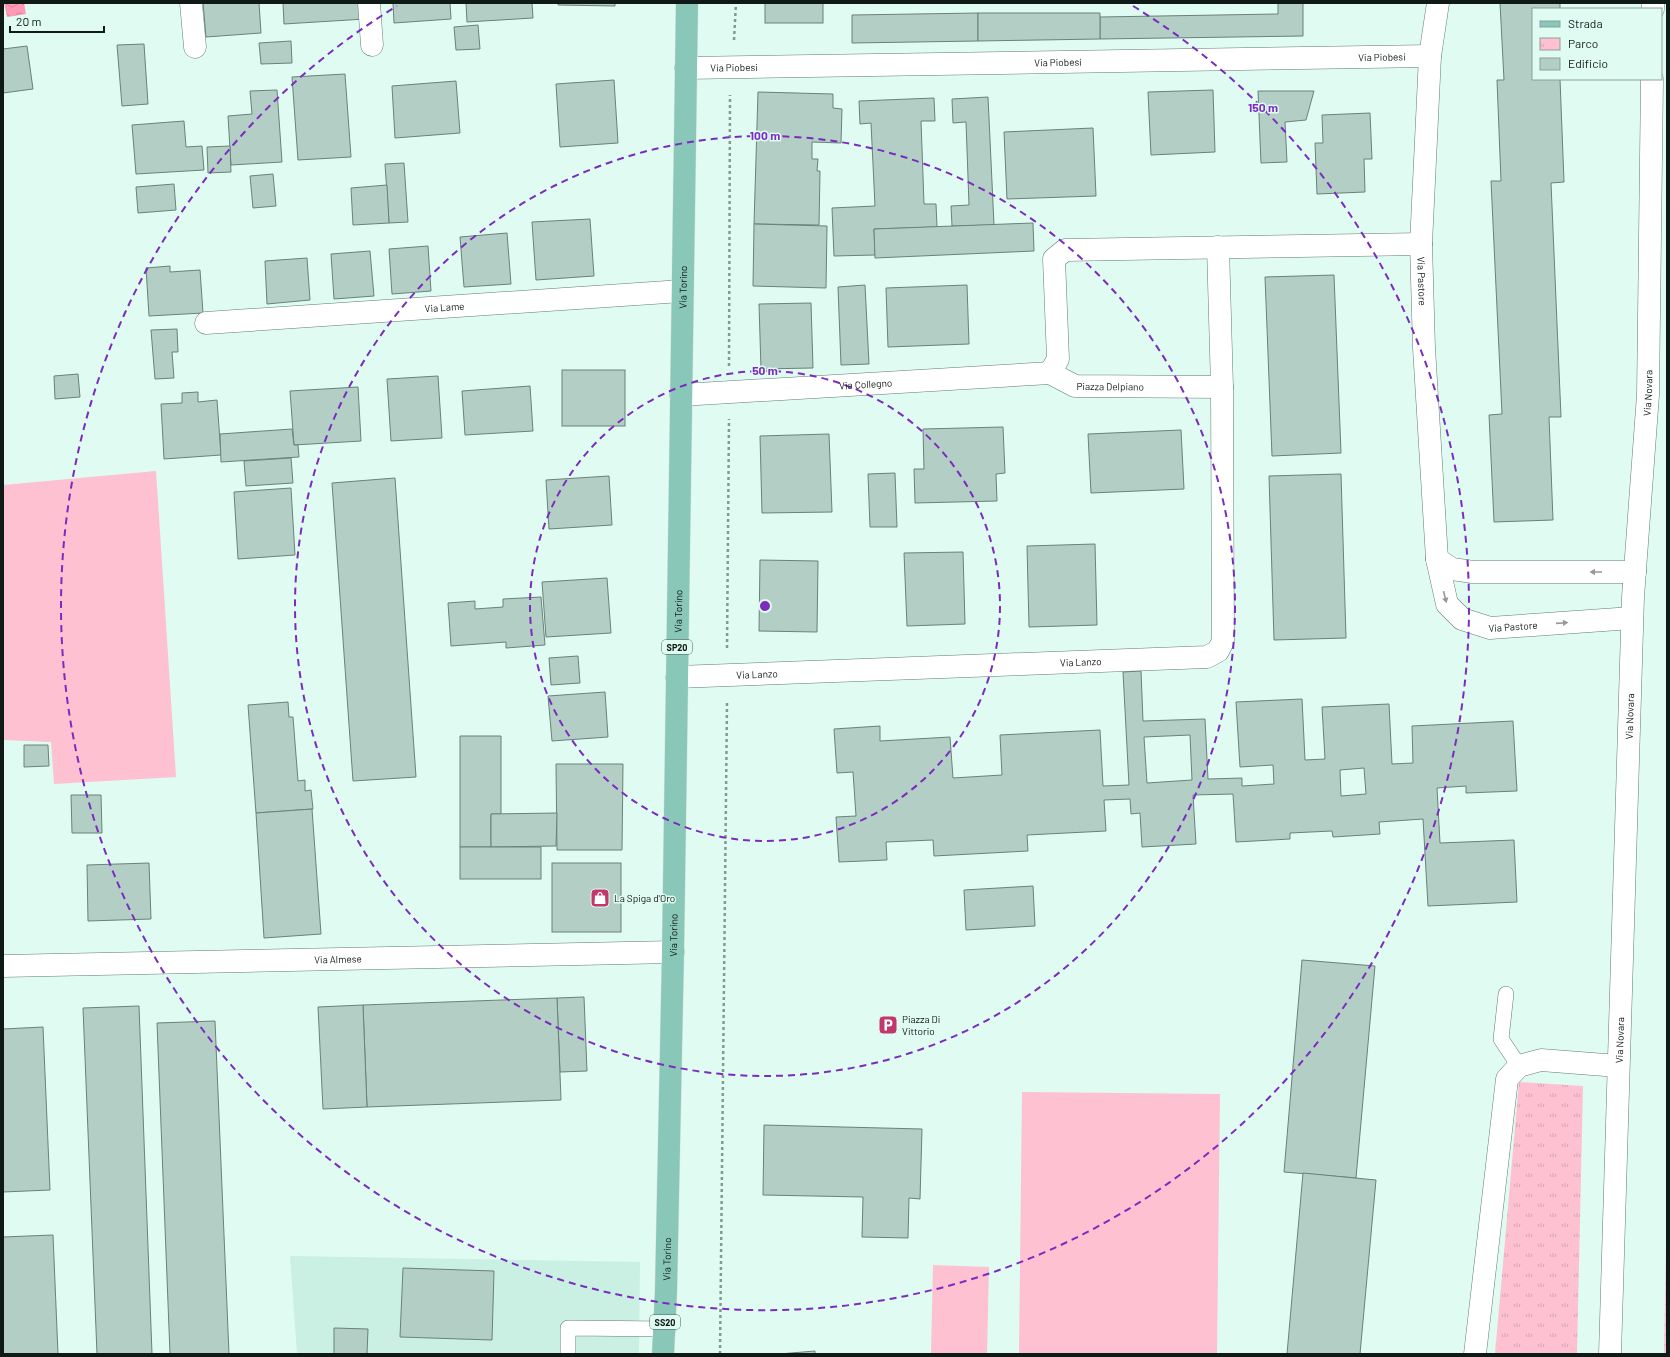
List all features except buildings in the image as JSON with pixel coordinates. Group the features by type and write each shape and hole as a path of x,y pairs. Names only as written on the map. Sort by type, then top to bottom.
{"main road":[{"name":"Via Torino","path":"666,1291 673,952 687,3"},
{"name":"SS20","path":"666,1291 666,1329 668,1354"},
{"name":"SS20","path":"663,1354 666,1329"}],"street":[{"path":"191,3 195,47"},
{"path":"369,3 372,45"},
{"name":"Via Pastore","path":"1438,3 1430,56 1421,244 1424,348 1437,559 1446,604 1462,619 1490,628 1632,618"},
{"name":"Via Piobesi","path":"686,68 1430,56"},
{"name":"Via Novara","path":"1610,1354 1632,618 1634,572 1648,395 1652,80"},
{"path":"1050,373 1058,359 1054,259 1065,250 1421,244"},
{"path":"1218,247 1222,387"},
{"name":"Via Lame","path":"206,323 682,291"},
{"name":"Piazza Delpiano","path":"1050,373 1075,386 1222,387"},
{"name":"Via Collegno","path":"681,395 1050,373"},
{"name":"Via Lanzo","path":"677,677 1207,657 1218,651 1223,641 1222,387"},
{"path":"1437,559 1452,569 1473,572 1634,572"},
{"name":"Via Almese","path":"3,966 673,952"},
{"path":"1475,1354 1507,1079 1519,1066 1541,1060 1618,1066"}],"lane":[{"path":"1506,994 1501,1039 1519,1066"},
{"path":"568,1354 568,1328 666,1329"}],"shaded area":[{"path":"290,1256 640,1262 639,1354 297,1354"}],"green space":[{"path":"156,471 176,777 54,784 51,742 3,740 3,485"},
{"path":"1519,1082 1583,1086 1577,1354 1495,1354"},
{"path":"1022,1092 1220,1094 1217,1354 1019,1354"},
{"path":"1667,1193 1667,1354 1664,1354"},
{"path":"933,1265 989,1267 987,1354 931,1354"}],"water":[{"path":"4,3 24,3 26,14 7,17"}],"place":[{"name":"La Spiga d'Oro","path":"600,898"},
{"name":"Piazza Di Vittorio","path":"888,1025"}]}
